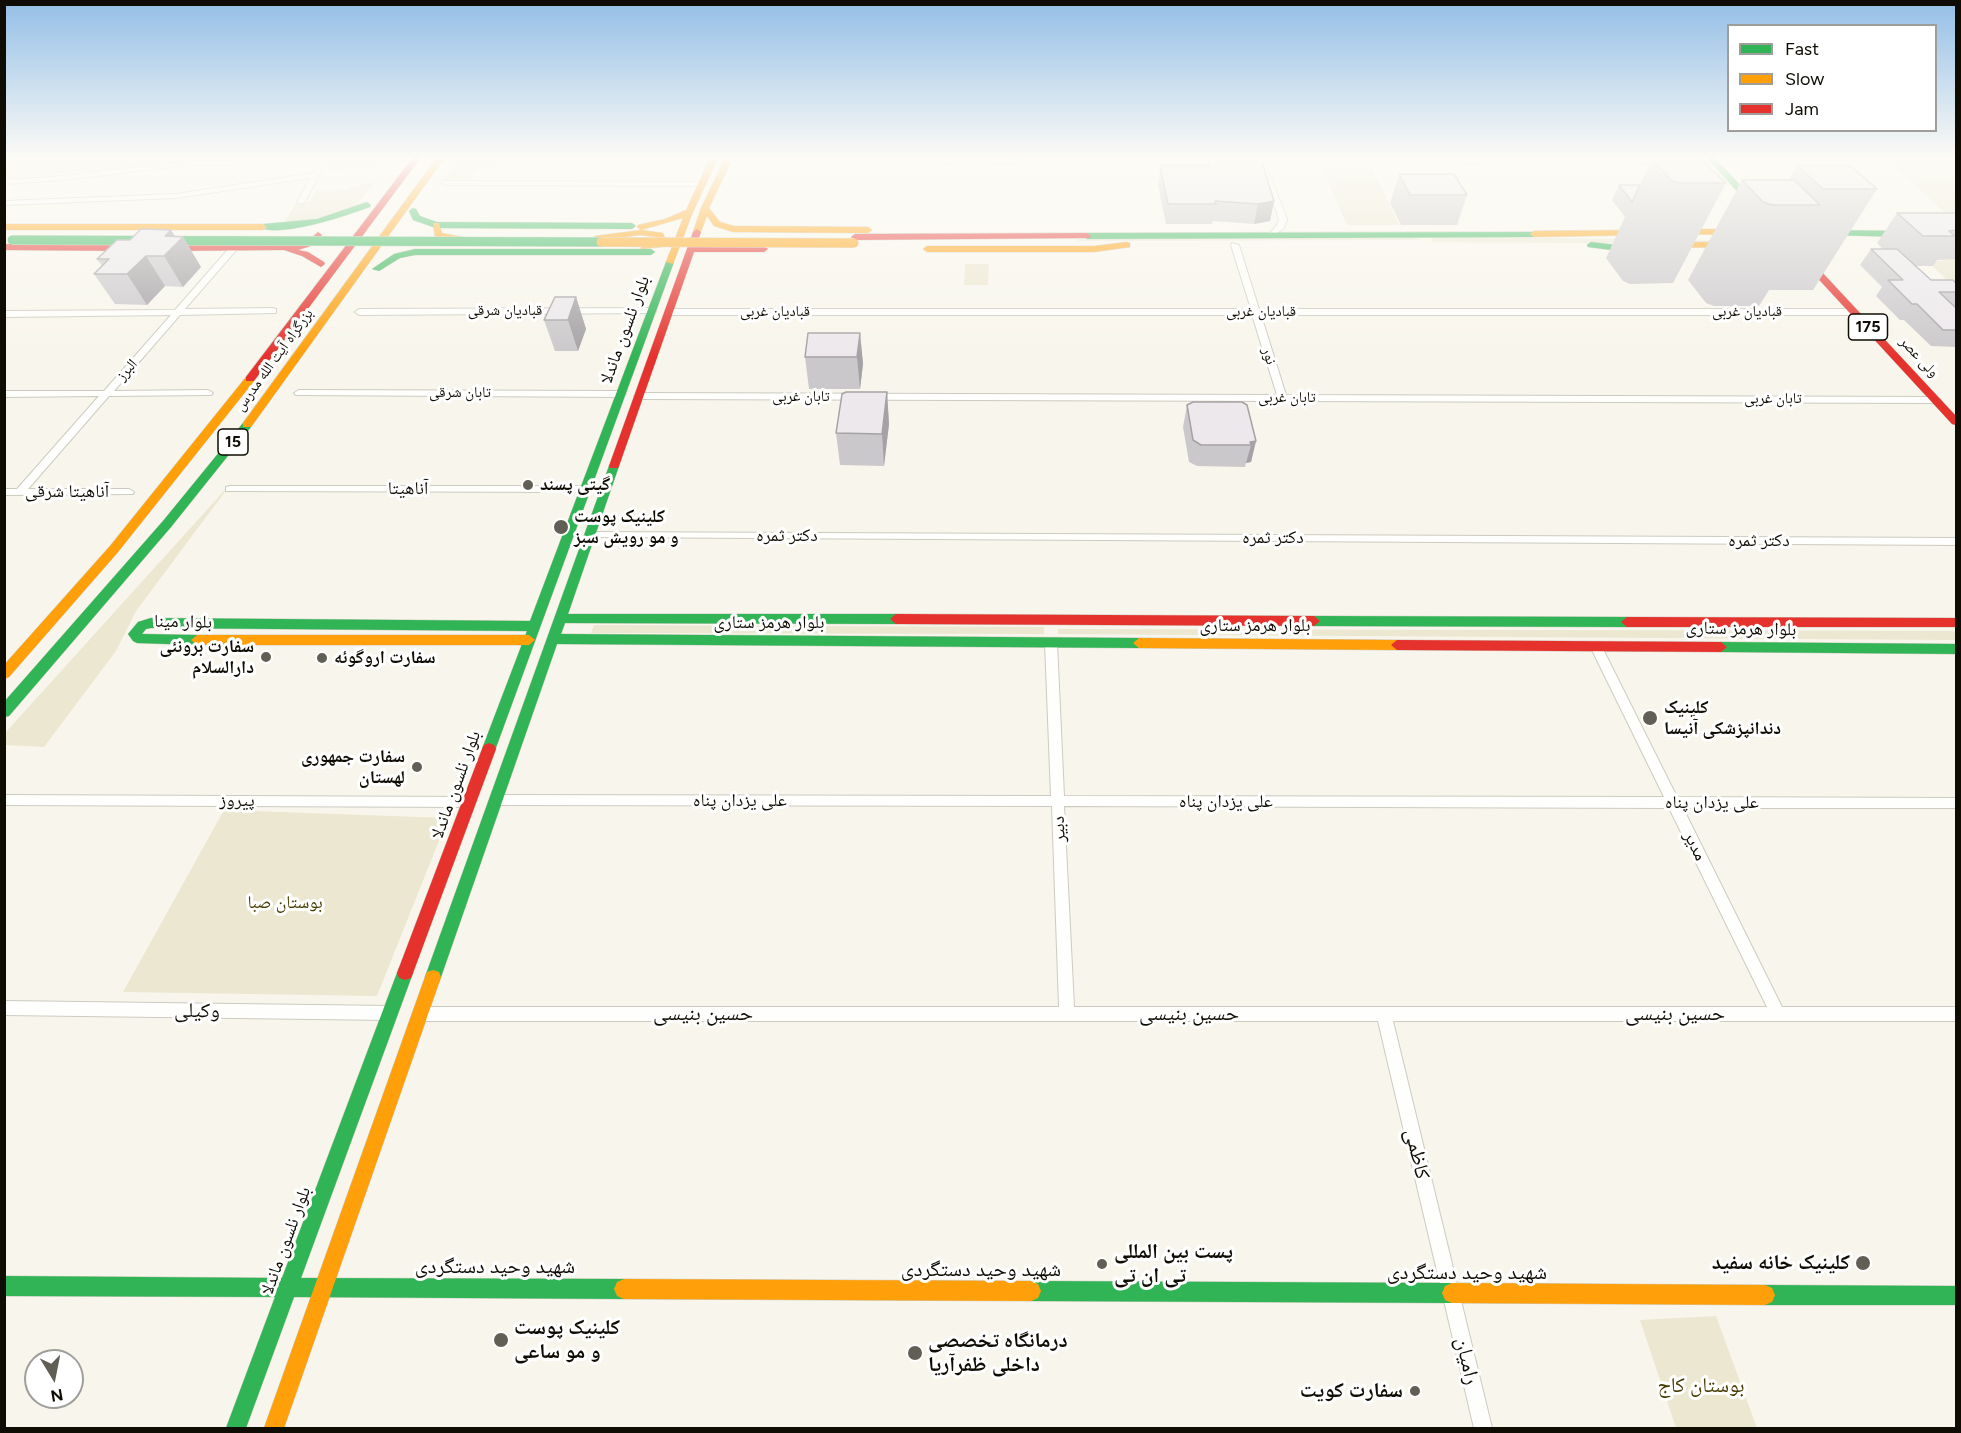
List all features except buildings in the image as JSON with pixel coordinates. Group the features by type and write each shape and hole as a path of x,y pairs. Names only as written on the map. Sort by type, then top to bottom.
{"main road":[{"path":"292,227 312,223"},
{"path":"135,524 159,479 353,223"},
{"name":"بزرگراه آیت الله مدرس","path":"4,674 135,524 223,415 368,223"},
{"name":"بزرگراه آیت الله مدرس","path":"4,712 167,524 237,438 394,223"},
{"path":"237,438 285,396 376,268 382,248 403,223"},
{"path":"430,223 436,225 682,228 695,238 755,249 1094,249 1132,245"},
{"path":"263,238 340,232 612,230 660,223"},
{"name":"بلوار نلسون ماندلا","path":"236,1428 684,223"},
{"name":"بلوار نلسون ماندلا","path":"274,1428 700,223"},
{"path":"717,223 733,229 762,230 1051,231 1092,235"},
{"path":"855,240 1092,235 1691,232 1745,223"},
{"path":"376,268 391,259 415,252 645,250 659,244 662,238 660,235 640,232 603,239 448,238 438,234 436,225"},
{"path":"4,227 292,227 312,230 319,236 307,245 275,248 135,248 9,239"},
{"path":"135,248 146,244 154,237 154,232 143,227"},
{"path":"175,248 169,245 174,237 197,228"},
{"path":"755,249 746,245 744,239 751,233 762,230"},
{"path":"1691,232 1744,242"},
{"path":"1605,233 1744,242"},
{"path":"1816,233 1916,234"},
{"path":"1385,234 1421,237 1428,241 1424,244 1409,246"},
{"path":"263,238 328,246 645,250 669,265"},
{"path":"9,239 855,240 1132,245 1653,247 1744,242"},
{"path":"275,248 305,254 321,264"},
{"name":"ولی عصر","path":"1797,254 1956,422"},
{"path":"586,639 586,627 594,617"},
{"name":"بلوار هرمز ستاری","path":"561,618 1956,623"},
{"name":"بلوار مینا","path":"529,640 150,640 136,638 134,634 142,625 151,623 534,626"},
{"path":"507,640 514,630 513,626"},
{"name":"بلوار هرمز ستاری","path":"553,639 1956,649"},
{"path":"498,723 524,723"},
{"name":"شهید وحید دستگردی","path":"4,1286 1956,1296"}],"street":[{"path":"1273,234 1282,223"},
{"name":"نور","path":"1235,245 1282,398"},
{"name":"البرز","path":"20,492 234,248"},
{"path":"4,314 273,311"},
{"name":"قبادیان شرقی","path":"359,312 652,311"},
{"name":"قبادیان غربی","path":"669,312 1854,312"},
{"path":"4,394 208,393"},
{"name":"تابان شرقی","path":"298,393 621,394"},
{"name":"تابان غربی","path":"639,396 1936,400"},
{"name":"آناهیتا","path":"230,489 585,489"},
{"name":"آناهیتا شرقی","path":"4,492 129,492"},
{"name":"دکتر ثمره","path":"590,535 1956,542"},
{"name":"دبیر","path":"1051,643 1067,1014"},
{"name":"مدیر","path":"1596,646 1778,1014"},
{"name":"پیروز","path":"4,800 469,802"},
{"name":"علی یزدان پناه","path":"496,800 1956,803"},
{"name":"وكيلی","path":"4,1008 390,1013"},
{"name":"حسین بنیسی","path":"421,1014 1956,1014"},
{"name":"کاظمی","path":"1384,1014 1451,1294"},
{"name":"رامیان","path":"1451,1294 1483,1428"}],"green space":[{"path":"1346,223 1398,223 1399,225 1347,225"},
{"path":"1428,236 1749,241 1748,244 1432,242 1432,238"},
{"path":"1414,238 1420,240 1078,241 1077,239"},
{"path":"1940,256 1956,258 1956,289 1927,261 1945,261"},
{"path":"965,264 989,264 988,285 964,285"},
{"path":"233,481 136,611 116,651 44,747 5,745 5,733"},
{"path":"594,625 1044,627 1044,634 591,633"},
{"path":"1058,629 1956,631 1956,640 1058,634"},
{"name":"بوستان صبا","path":"224,810 448,818 377,996 123,992"},
{"name":"بوستان کاج","path":"1716,1316 1757,1428 1676,1428 1640,1320"}],"traffic: fast":[{"path":"263,227 307,223"},
{"path":"430,223 436,225 632,226"},
{"path":"1825,233 1906,234"},
{"path":"1087,236 1534,234"},
{"path":"12,240 601,242"},
{"path":"1591,245 1634,250"},
{"path":"376,269 397,256 415,252 651,252"},
{"path":"489,749 670,262"},
{"path":"4,712 167,524 247,425"},
{"path":"433,977 614,466"},
{"path":"561,618 896,619"},
{"path":"1314,621 1627,622"},
{"path":"197,640 137,638 134,634 142,625 151,623 534,626"},
{"path":"553,639 1139,643"},
{"path":"1721,647 1956,649"},
{"path":"236,1428 405,973"},
{"path":"4,1286 624,1289"},
{"path":"1031,1291 1452,1293"},
{"path":"1765,1295 1956,1296"}],"traffic: slow":[{"path":"247,425 394,223"},
{"path":"641,227 660,223"},
{"path":"670,262 685,223"},
{"path":"697,232 700,223"},
{"path":"716,223 733,229 868,230"},
{"path":"436,225 438,234 448,238 463,238"},
{"path":"4,227 263,227"},
{"path":"595,239 640,232 660,235 662,241 659,245 644,247"},
{"path":"1675,232 1738,232"},
{"path":"1534,234 1642,233"},
{"path":"601,242 854,243"},
{"path":"927,249 1094,249 1127,245"},
{"path":"1669,245 1731,245"},
{"path":"4,674 114,549 250,379"},
{"path":"197,640 529,640"},
{"path":"1139,643 1397,645"},
{"path":"274,1428 433,977"},
{"path":"624,1289 1031,1291"},
{"path":"1452,1293 1765,1295"}],"traffic: jam":[{"path":"250,379 368,223"},
{"path":"614,466 697,232"},
{"path":"165,248 298,247 311,243 318,235"},
{"path":"855,237 1087,236"},
{"path":"4,247 132,248"},
{"path":"691,249 764,249"},
{"path":"288,250 305,254 321,264"},
{"path":"1803,257 1956,422"},
{"path":"896,619 1314,621"},
{"path":"1627,622 1956,623"},
{"path":"1397,645 1721,647"},
{"path":"405,973 489,749"}],"place":[{"name":"گیتی پسند","path":"528,485"},
{"name":"کلینیک پوست و مو رویش سبز","path":"561,527"},
{"name":"سفارت برونئی دارالسلام","path":"266,657"},
{"name":"سفارت اروگوئه","path":"322,658"},
{"name":"کلینیک دندانپزشکی آنیسا","path":"1650,718"},
{"name":"سفارت جمهوری لهستان","path":"417,767"},
{"name":"کلینیک خانه سفید","path":"1863,1263"},
{"name":"پست بین المللی تی ان تی","path":"1102,1264"},
{"name":"کلینیک پوست و مو ساعی","path":"501,1340"},
{"name":"درمانگاه تخصصی داخلی ظفرآریا","path":"915,1353"},
{"name":"سفارت کویت","path":"1415,1391"}]}
